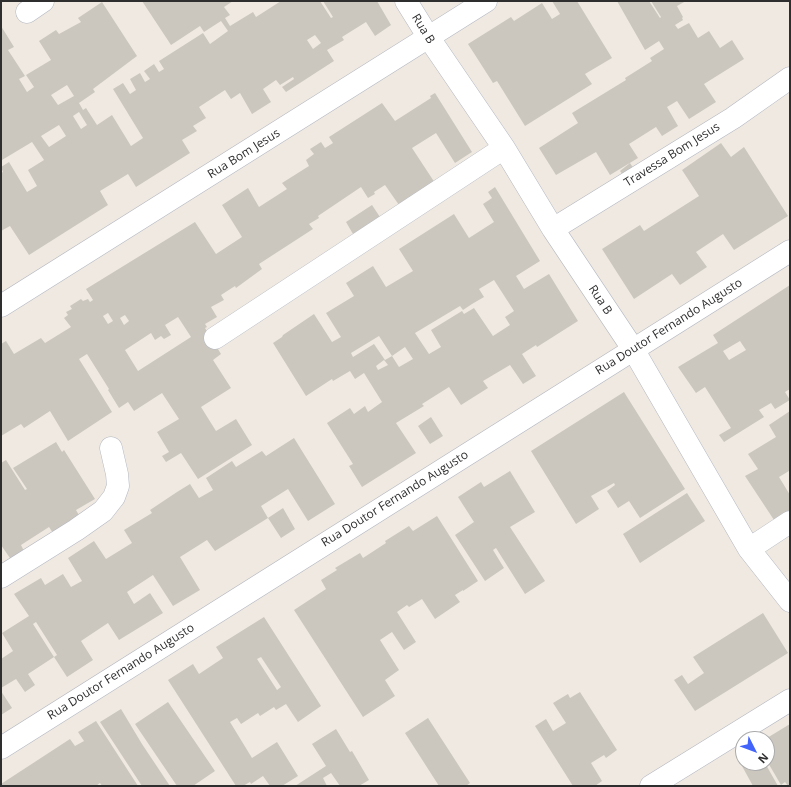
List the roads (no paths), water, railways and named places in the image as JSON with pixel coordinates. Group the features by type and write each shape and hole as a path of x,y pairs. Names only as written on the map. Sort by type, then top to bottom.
{"street":[{"name":"Rua B","path":"406,1 429,38 504,148 553,229 633,350 749,549 790,601"},
{"name":"Rua Bom Jesus","path":"1,306 486,1"},
{"name":"Travessa Bom Jesus","path":"553,229 733,118 790,78"},
{"path":"215,338 504,148"},
{"name":"Rua Doutor Fernando Augusto","path":"1,748 790,251"},
{"path":"1,577 76,530 103,511 114,497 118,486 111,448"},
{"path":"749,549 790,522"},
{"path":"651,786 790,700"}]}
